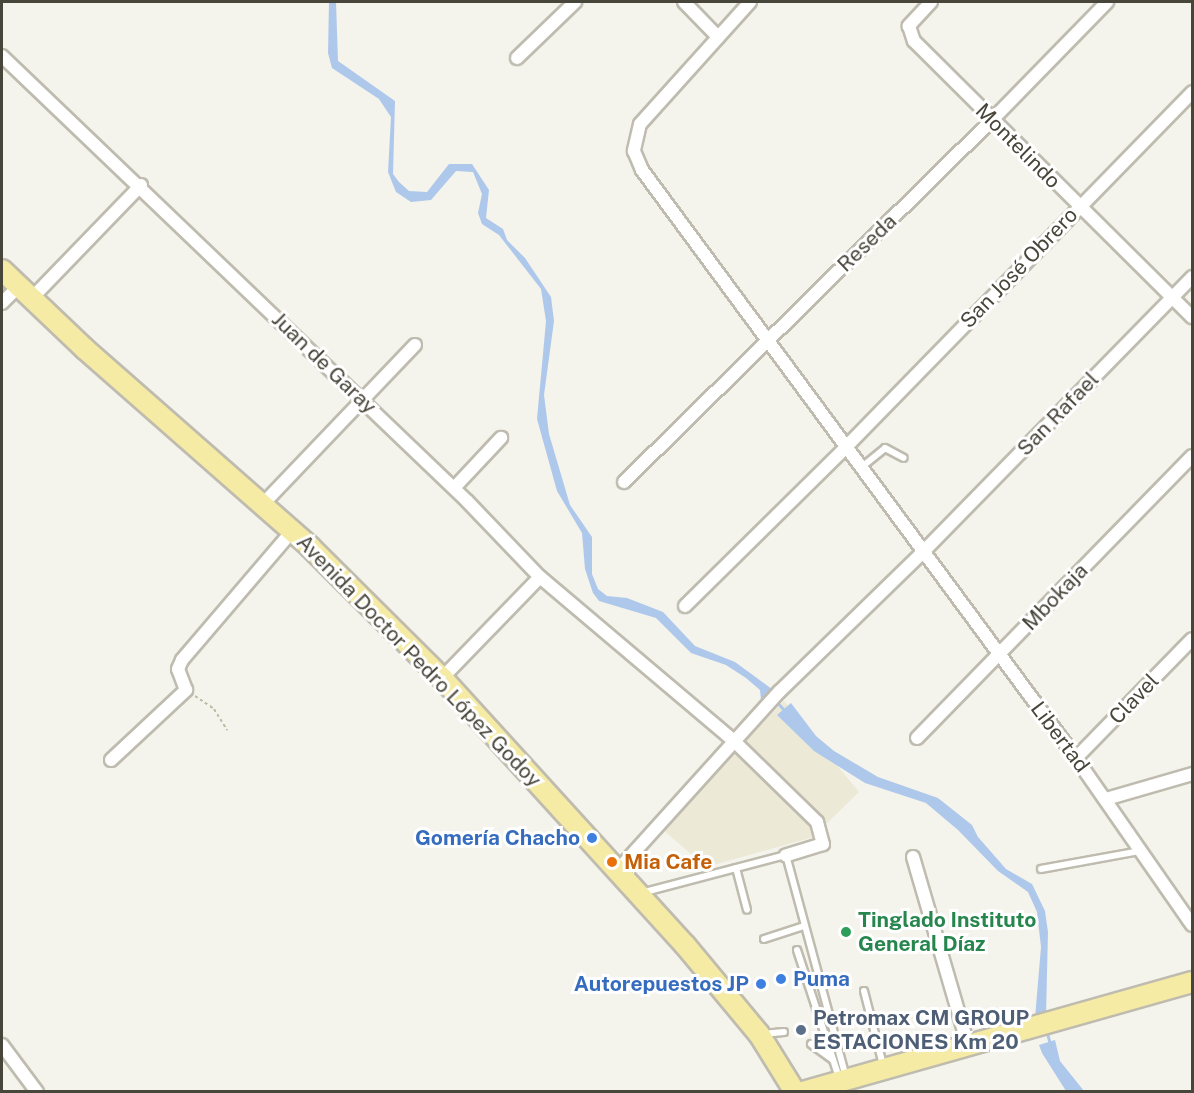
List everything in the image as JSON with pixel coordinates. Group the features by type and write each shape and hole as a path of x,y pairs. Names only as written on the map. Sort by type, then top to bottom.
{"main road":[{"name":"Avenida Doctor Pedro López Godoy","path":"2,270 263,504 441,678 618,870 759,1034 795,1092"},
{"path":"802,1092 839,1084 884,1068 1192,982"}],"street":[{"path":"518,58 575,2"},
{"path":"684,2 718,37"},
{"name":"Libertad","path":"750,2 640,124 634,151 642,170 767,340 848,445 923,552 1106,799 1192,925"},
{"name":"Montelindo","path":"931,2 913,19 909,34 914,41 1192,317"},
{"name":"Reseda","path":"624,482 992,120 1107,2"},
{"name":"Juan de Garay","path":"2,56 141,185 454,488 540,577 784,786 817,822 823,837 819,846 786,855"},
{"name":"San José Obrero","path":"685,606 848,445 1192,92"},
{"path":"2,303 25,292 141,185"},
{"name":"San Rafael","path":"618,870 780,691 923,552 1192,277"},
{"path":"263,504 415,345"},
{"path":"454,488 501,438"},
{"name":"Mbokaja","path":"917,738 1192,456"},
{"path":"111,760 186,690 178,669 182,660 292,531"},
{"path":"441,678 540,577"},
{"name":"Clavel","path":"1076,758 1192,639"},
{"path":"1106,799 1192,774"},
{"path":"913,858 968,1045"},
{"path":"2,1045 37,1092"}],"lane":[{"path":"863,466 885,448 904,458"},
{"path":"1041,869 1141,850"},
{"path":"638,894 786,855 839,1084"},
{"path":"736,867 747,910"},
{"path":"764,939 804,926"},
{"path":"798,950 839,1084"},
{"path":"864,991 884,1068"},
{"path":"759,1034 784,1032"},
{"path":"811,1044 833,1060"}],"path":[{"path":"186,690 214,709 227,730"}],"shaded area":[{"path":"784,701 859,792 822,828 821,835 706,867 661,828"}],"water":[{"path":"329,2 336,2 338,61 395,101 393,174 399,182 409,191 427,192 449,164 472,164 489,190 486,218 503,229 507,240 525,258 551,297 554,321 544,395 549,434 570,505 592,537 592,574 598,589 607,596 627,598 663,612 695,646 735,662 772,689 761,700 760,690 746,678 726,665 691,653 656,618 599,601 593,593 585,569 582,533 557,491 537,419 546,321 541,289 499,235 482,224 478,213 482,194 473,172 456,171 431,200 411,202 396,192 388,172 391,117 379,99 332,68 328,53"},
{"path":"791,703 816,736 834,751 878,777 938,798 972,825 978,837 1006,869 1032,884 1045,911 1048,932 1046,1015 1035,1018 1041,947 1037,912 1028,892 998,871 958,830 926,803 865,783 814,751 777,715"},
{"path":"1055,1040 1060,1061 1084,1091 1066,1091 1042,1053 1039,1045"}],"waterway":[{"path":"775,700 785,711"},
{"path":"1047,1033 1050,1044"}],"place":[{"name":"Gomería Chacho","path":"592,838"},
{"name":"Mia Cafe","path":"612,862"},
{"name":"Tinglado Instituto General Díaz","path":"846,932"},
{"name":"Puma","path":"781,979"},
{"name":"Autorepuestos JP","path":"761,984"},
{"name":"Petromax CM GROUP ESTACIONES Km 20","path":"801,1030"}]}
